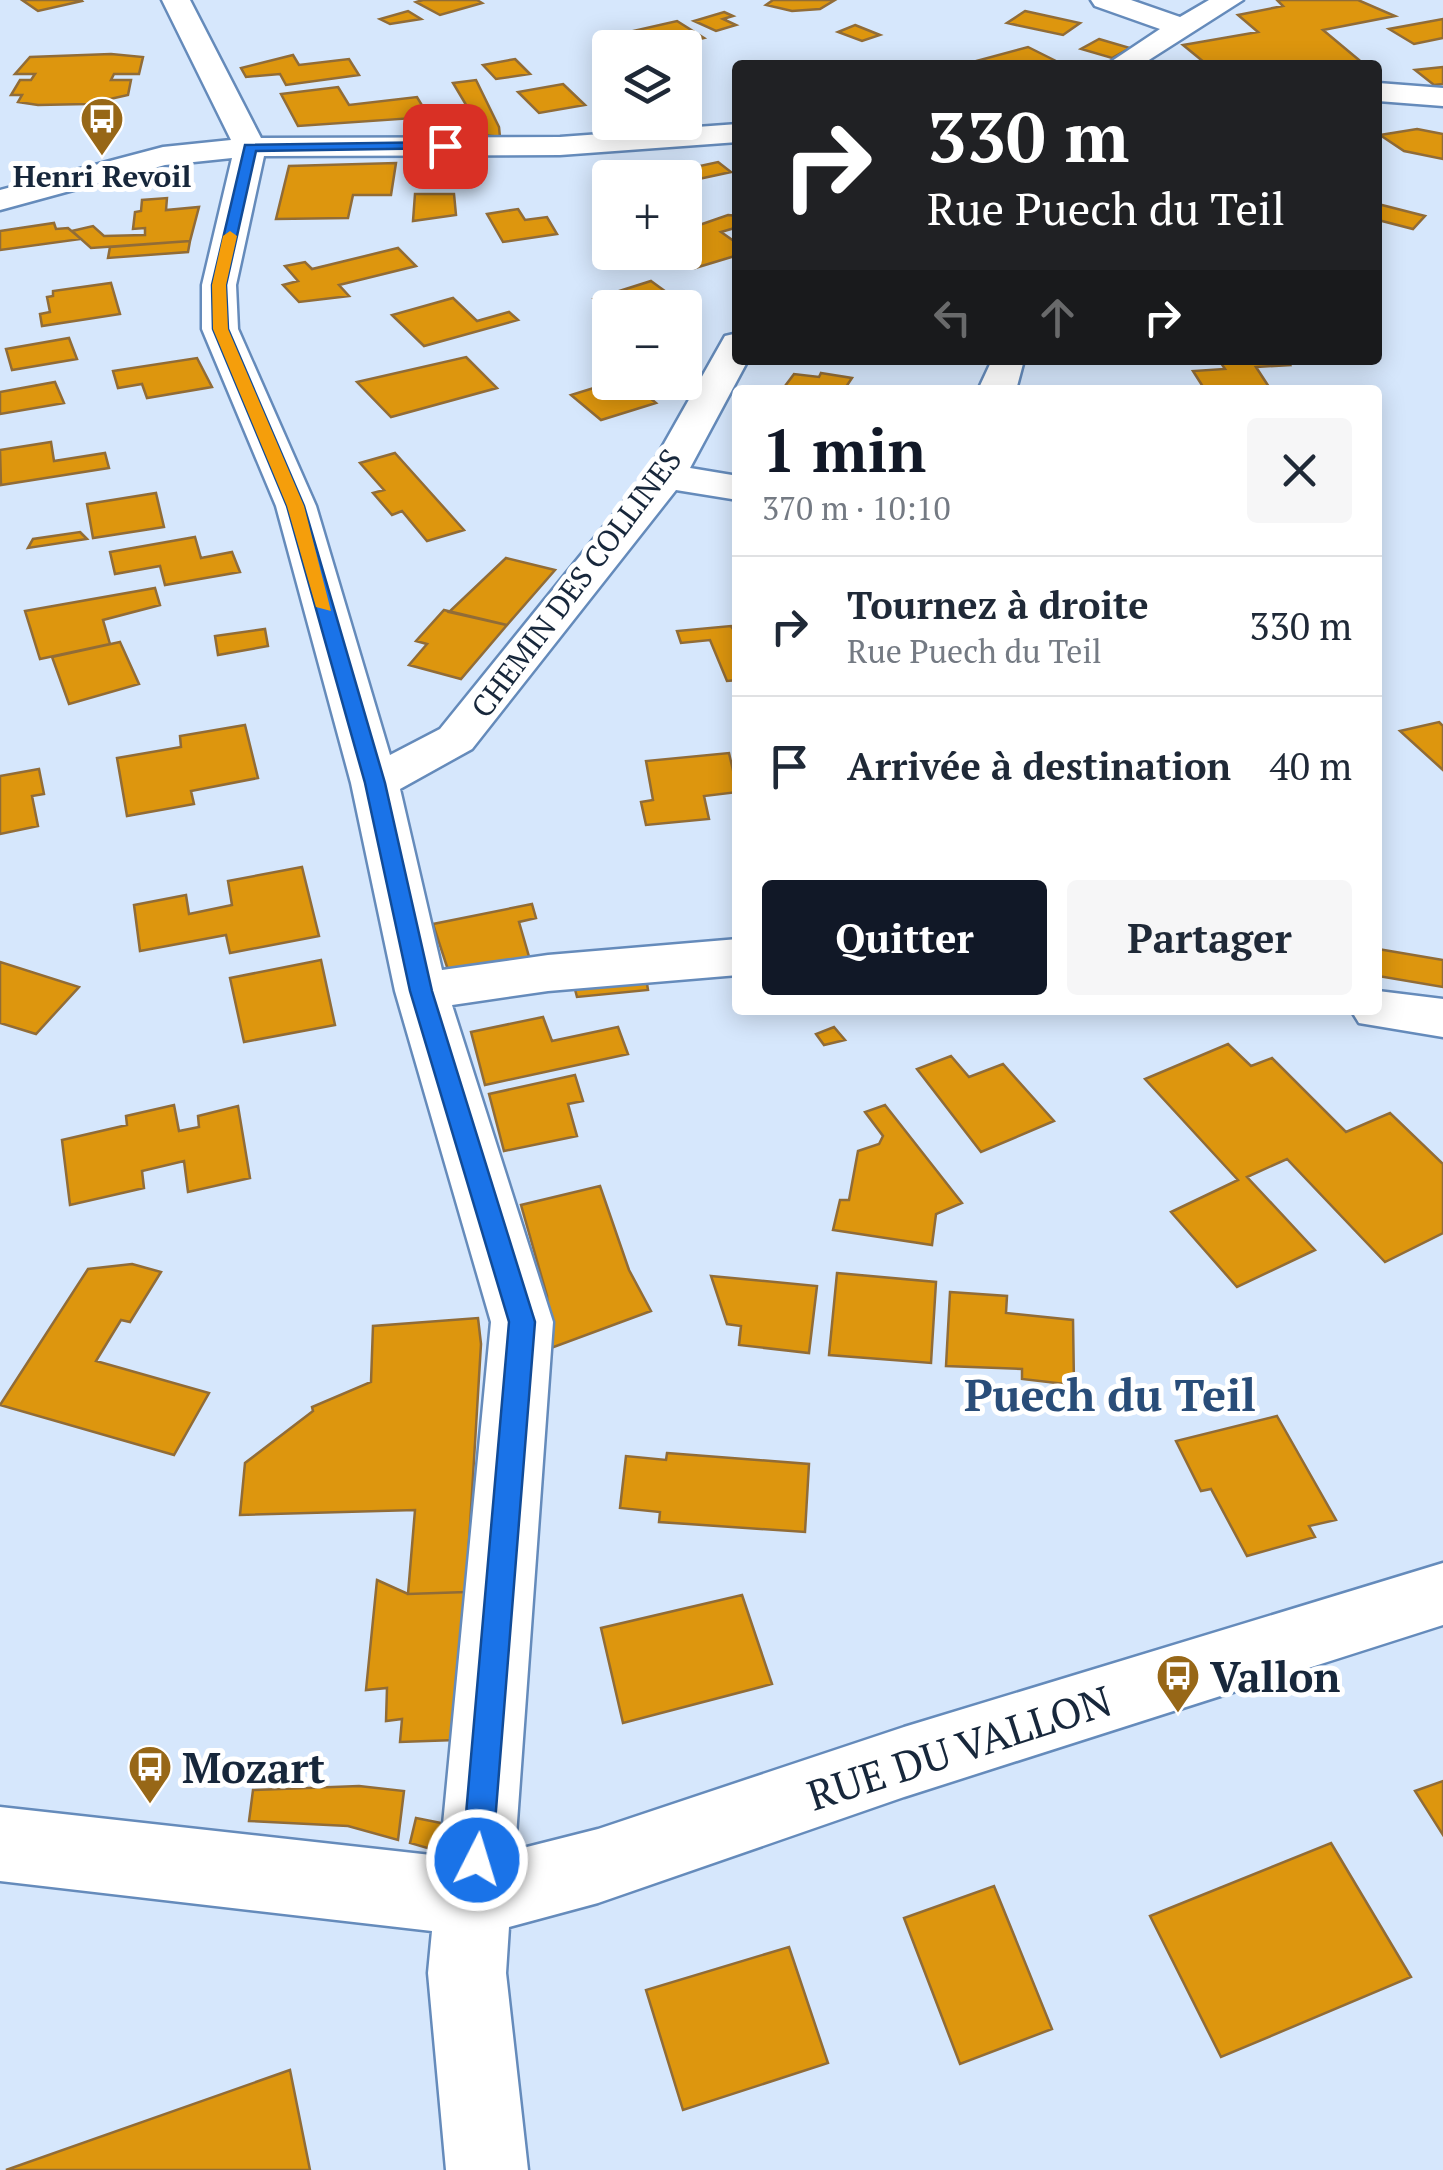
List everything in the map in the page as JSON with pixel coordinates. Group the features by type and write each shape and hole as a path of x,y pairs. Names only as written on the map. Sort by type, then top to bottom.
{"street":[{"path":"176,0 250,147 219,285 220,329 296,506 375,783 421,991 522,1322 467,1972 487,2170"},
{"path":"1105,0 1183,28"},
{"path":"1131,60 1229,0"},
{"path":"1382,92 1443,97"},
{"path":"0,200 163,156 250,147 560,146 732,133"},
{"name":"CHEMIN DES COLLINES","path":"375,783 456,739 666,476 732,355"},
{"path":"666,476 732,487"},
{"path":"421,991 548,973 732,958"},
{"path":"1382,1010 1443,1018"},
{"name":"RUE DU VALLON","path":"474,1898 598,1866 904,1762 1443,1594"},
{"path":"0,1844 474,1898"}],"building":[{"path":"22,0 81,0 82,1 38,11"},
{"path":"773,0 835,0 820,9 792,11 766,5"},
{"path":"1277,0 1358,0 1395,16 1323,30 1359,60 1201,60 1183,45 1258,32 1238,15 1283,6"},
{"path":"416,2 482,3 440,15"},
{"path":"408,11 421,19 390,24 380,19"},
{"path":"1025,11 1080,23 1063,35 1007,23"},
{"path":"724,12 733,16 723,19 736,25 716,31 694,21"},
{"path":"1443,19 1443,38 1414,44 1389,29"},
{"path":"677,21 691,30 637,30"},
{"path":"855,25 880,35 862,41 838,32"},
{"path":"1099,39 1130,48 1112,58 1081,49"},
{"path":"1028,47 1054,60 980,60"},
{"path":"293,55 299,65 349,59 359,75 286,85 280,74 246,77 241,68"},
{"path":"30,57 143,57 139,74 114,74 111,80 131,80 128,95 88,104 38,105 18,102 22,95 11,95 20,80 31,80 35,74 15,74"},
{"path":"515,59 530,74 496,79 483,65"},
{"path":"1443,67 1443,84 1434,85 1415,70"},
{"path":"476,80 500,137 484,135 453,83"},
{"path":"563,84 585,105 539,113 518,92"},
{"path":"338,87 349,105 417,97 429,117 298,126 281,94"},
{"path":"1417,129 1443,134 1443,159 1404,151 1382,135"},
{"path":"718,162 731,172 702,178 702,166"},
{"path":"396,163 391,195 353,195 348,218 276,219 289,166"},
{"path":"415,194 454,194 456,215 413,221"},
{"path":"167,198 166,210 199,207 190,241 91,248 72,231 93,226 104,236 145,235 145,228 133,229 135,212 141,211 142,200"},
{"path":"1382,205 1425,216 1413,229 1382,221"},
{"path":"518,209 525,220 547,217 557,234 503,242 487,214"},
{"path":"732,215 732,229 721,232 732,240 732,257 702,266 702,224"},
{"path":"54,223 56,229 68,228 81,239 0,250 0,231"},
{"path":"190,241 188,252 108,258 110,247"},
{"path":"398,248 416,266 339,285 349,296 299,302 283,285 298,281 285,266 305,262 312,269"},
{"path":"651,281 663,290 622,290"},
{"path":"111,283 120,314 42,326 40,314 50,312 47,297 53,296 53,291"},
{"path":"453,298 477,321 509,312 518,320 424,346 392,315"},
{"path":"69,338 77,359 12,370 6,349"},
{"path":"466,357 497,388 391,417 357,382"},
{"path":"197,358 212,387 147,398 142,384 118,388 113,371"},
{"path":"1222,365 1290,365 1256,367 1268,385 1202,385 1193,371 1225,369"},
{"path":"821,373 852,378 847,385 786,385 794,374 819,377"},
{"path":"55,382 64,403 0,414 0,392"},
{"path":"592,388 592,400 656,403 601,420 571,395"},
{"path":"51,442 54,461 105,453 109,468 1,485 0,450"},
{"path":"395,453 464,530 427,541 402,511 392,515 373,493 384,490 360,463"},
{"path":"156,493 164,527 93,538 87,504"},
{"path":"80,532 87,539 28,548 33,539"},
{"path":"195,537 201,558 232,552 240,572 165,585 160,566 115,574 110,552"},
{"path":"506,558 555,570 507,625 449,612"},
{"path":"155,588 160,605 103,620 110,644 40,659 25,611"},
{"path":"444,610 507,625 461,679 409,665 427,644 416,641"},
{"path":"731,626 732,681 727,681 710,640 681,643 677,631"},
{"path":"265,629 268,646 218,655 215,636"},
{"path":"120,642 139,684 69,704 52,657"},
{"path":"1439,722 1443,726 1443,770 1400,731"},
{"path":"245,725 258,778 191,791 194,804 127,816 117,758 181,747 180,736"},
{"path":"729,753 732,793 704,796 709,819 646,825 641,802 653,800 646,761"},
{"path":"39,769 44,794 32,796 38,826 0,834 0,776"},
{"path":"302,867 319,936 230,953 226,935 140,951 134,905 186,895 189,914 232,905 228,881"},
{"path":"532,904 536,918 519,922 530,960 450,976 433,924"},
{"path":"1382,950 1443,960 1443,987 1382,977"},
{"path":"321,960 335,1025 244,1042 230,978"},
{"path":"0,962 79,987 36,1034 0,1023"},
{"path":"645,971 648,990 577,997 572,978"},
{"path":"543,1017 552,1041 618,1027 628,1054 485,1085 471,1032"},
{"path":"834,1027 845,1040 824,1045 816,1034"},
{"path":"1228,1044 1251,1066 1272,1058 1346,1132 1390,1113 1443,1164 1443,1233 1385,1262 1287,1159 1247,1177 1315,1250 1237,1287 1171,1212 1238,1180 1145,1079"},
{"path":"951,1056 969,1077 1003,1064 1054,1121 981,1152 917,1069"},
{"path":"575,1075 583,1101 568,1104 577,1136 504,1151 489,1094"},
{"path":"174,1105 179,1131 199,1127 198,1116 238,1106 250,1178 188,1192 184,1161 142,1171 144,1188 70,1205 62,1140 127,1125 126,1116"},
{"path":"885,1105 962,1203 936,1214 932,1245 833,1230 840,1200 849,1200 858,1151 879,1144 883,1136 865,1112"},
{"path":"600,1186 629,1270 651,1311 551,1348 547,1296 521,1205"},
{"path":"132,1264 161,1272 130,1322 121,1320 96,1361 209,1393 174,1455 0,1405 88,1269"},
{"path":"837,1273 936,1282 931,1363 829,1355"},
{"path":"711,1276 817,1286 809,1353 739,1345 741,1326 727,1324"},
{"path":"950,1292 1007,1296 1006,1313 1073,1320 1074,1385 1022,1379 1022,1369 946,1366"},
{"path":"478,1318 481,1344 466,1592 408,1594 415,1510 240,1515 245,1463 313,1411 312,1407 371,1382 373,1326"},
{"path":"1277,1416 1336,1520 1309,1526 1315,1537 1247,1556 1211,1489 1201,1491 1176,1441"},
{"path":"667,1453 809,1464 805,1532 659,1522 660,1512 620,1508 626,1456 666,1460"},
{"path":"377,1580 408,1594 466,1592 455,1740 400,1742 402,1719 386,1721 387,1688 366,1690"},
{"path":"742,1595 772,1684 623,1723 601,1628"},
{"path":"1443,1781 1443,1835 1415,1791"},
{"path":"359,1786 404,1791 398,1840 348,1826 249,1821 253,1790"},
{"path":"416,1818 446,1824 441,1852 410,1843"},
{"path":"1331,1843 1411,1977 1221,2057 1150,1916"},
{"path":"994,1886 1052,2029 960,2064 904,1918"},
{"path":"789,1947 828,2063 683,2110 646,1990"},
{"path":"290,2070 310,2170 6,2170"}],"slow traffic":[{"path":"230,236 219,285 220,329 296,506 325,607"}],"place":[{"name":"Henri Revoil","path":"102,157"},
{"name":"Vallon","path":"1178,1714"},
{"name":"Mozart","path":"150,1805"}],"district":[{"name":"Puech du Teil","path":"1110,1394"}],"route":[{"path":"445,146 250,147 219,285 220,329 296,506 375,783 421,991 522,1322 477,1860"}]}
